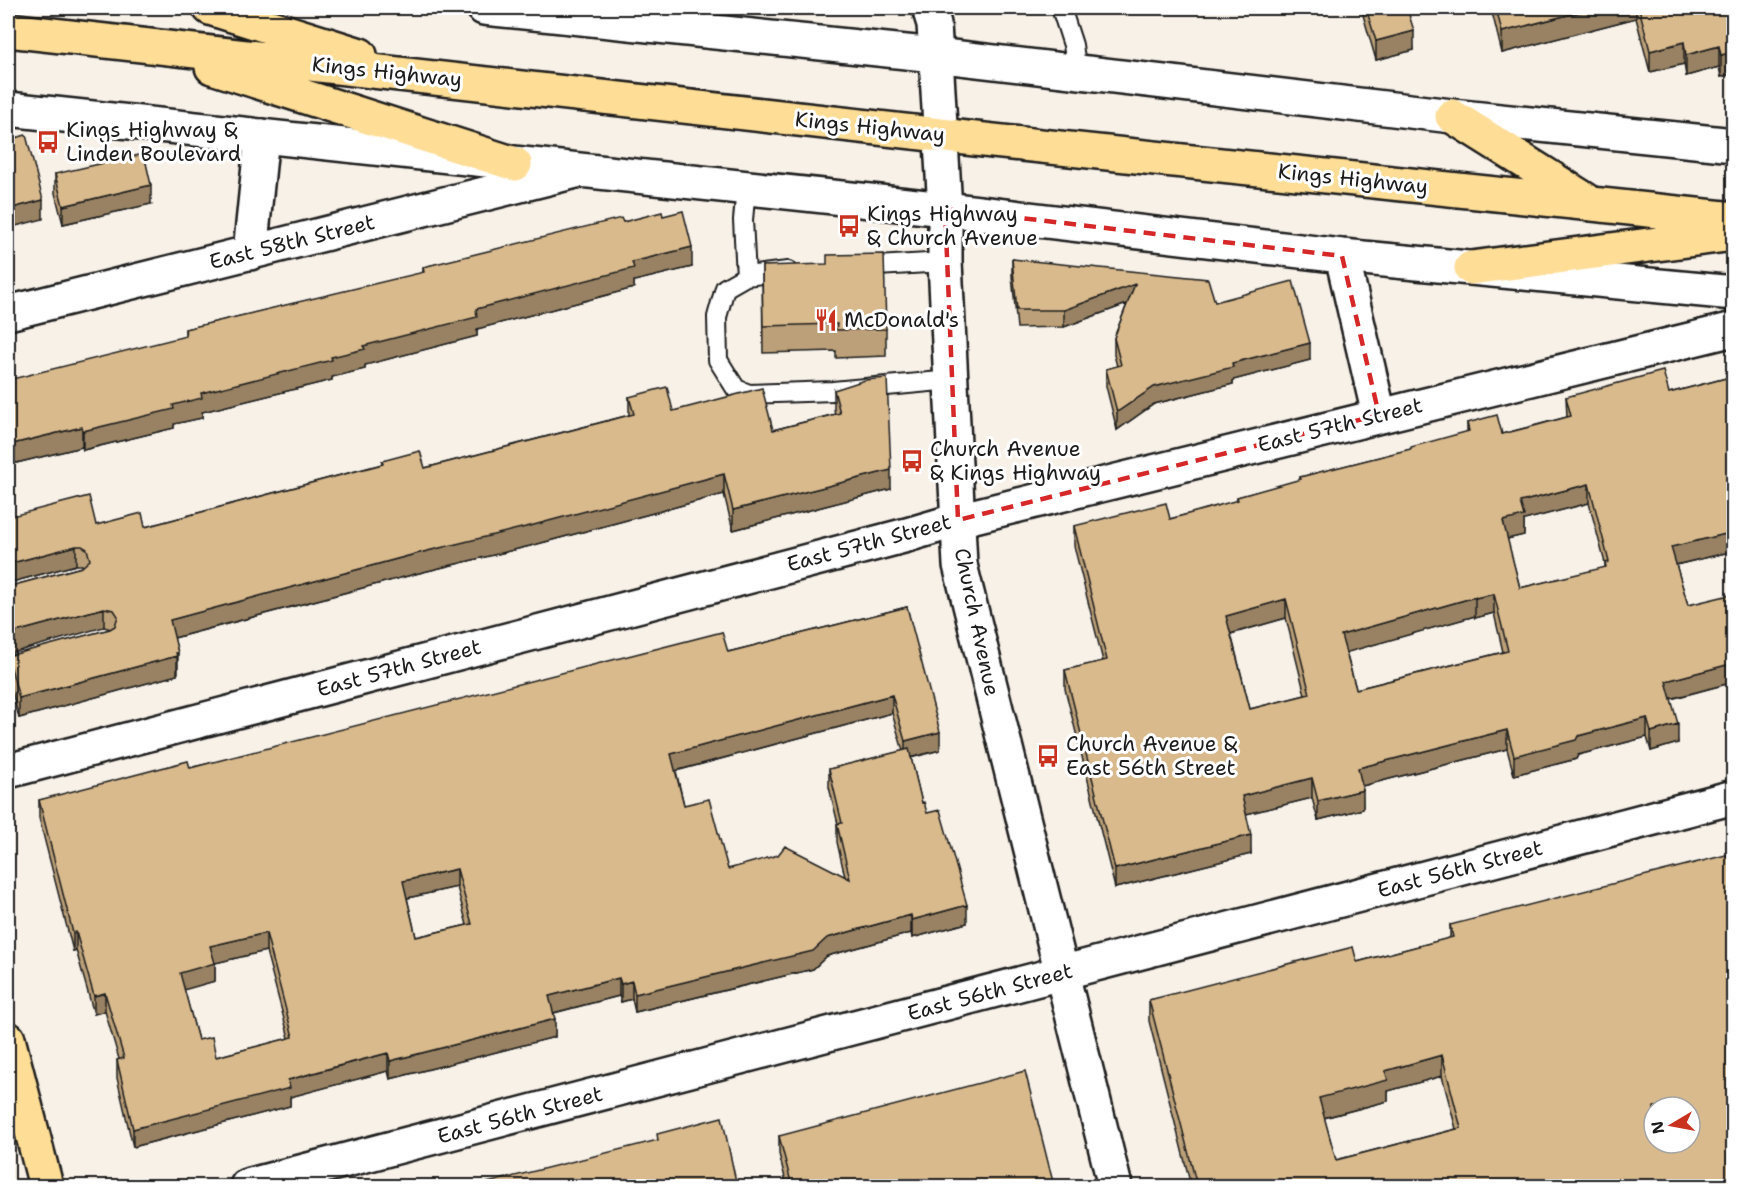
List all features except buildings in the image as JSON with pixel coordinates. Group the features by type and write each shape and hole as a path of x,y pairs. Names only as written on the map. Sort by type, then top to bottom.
{"main road":[{"path":"210,8 430,77"},
{"name":"Kings Highway","path":"8,30 941,135 1734,219"},
{"path":"142,45 515,164"},
{"path":"1452,116 1593,205"},
{"path":"1471,268 1734,234"},
{"path":"8,1039 46,1186"}],"street":[{"path":"484,8 935,55 1452,116 1734,145"},
{"name":"Church Avenue","path":"929,8 933,24 941,135 960,565 1112,1186"},
{"path":"8,109 945,209 1342,256 1734,293"},
{"path":"250,253 261,136"},
{"name":"East 58th Street","path":"8,313 577,171"},
{"path":"1342,256 1379,416"},
{"name":"East 57th Street","path":"8,771 958,520 1734,329"},
{"name":"East 56th Street","path":"247,1186 1734,797"}],"lane":[{"path":"1061,8 1073,45 1077,72"},
{"path":"746,188 743,220 746,276"},
{"path":"839,268 945,262"},
{"path":"804,271 746,276 725,288 717,317 718,360 736,389 748,394 833,391 951,380"}],"highlighted area":[{"path":"945,209 1342,256 1379,415 958,520"}],"place":[{"name":"Kings Highway & Linden Boulevard","path":"48,142"},
{"name":"Kings Highway & Church Avenue","path":"849,226"},
{"name":"McDonald's","path":"826,320"},
{"name":"Church Avenue & Kings Highway","path":"912,461"},
{"name":"Church Avenue & East 56th Street","path":"1048,756"}]}
